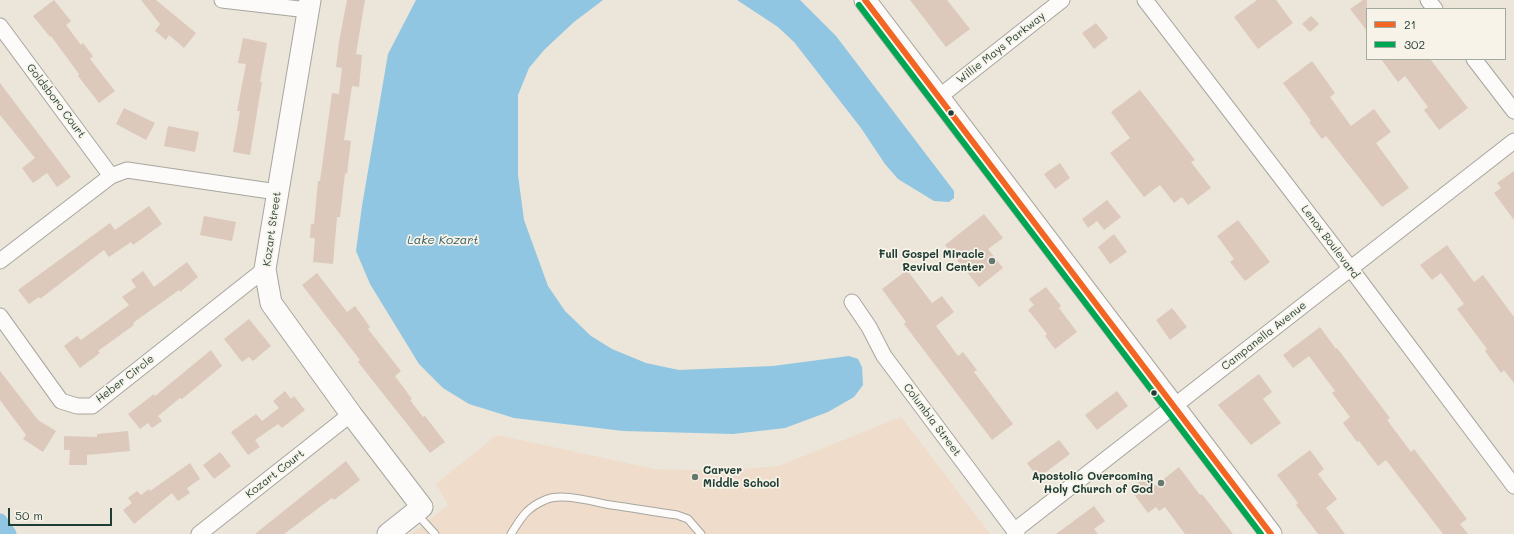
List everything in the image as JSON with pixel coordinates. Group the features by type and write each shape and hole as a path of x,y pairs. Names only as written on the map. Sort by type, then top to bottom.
{"street":[{"path":"222,0 309,5"},
{"path":"865,0 1271,534"},
{"name":"Willie Mays Parkway","path":"939,97 1062,0"},
{"name":"Lenox Boulevard","path":"1145,0 1351,269 1514,486"},
{"path":"1428,0 1434,8"},
{"name":"Kozart Street","path":"309,5 265,269 271,304 419,510"},
{"name":"Goldsboro Court","path":"0,26 111,176"},
{"path":"1475,60 1514,111"},
{"name":"Campanella Avenue","path":"1014,533 1514,141"},
{"path":"0,261 111,176 127,170 277,192"},
{"name":"Heber Circle","path":"0,316 61,401 77,406 92,406 265,269"},
{"name":"Columbia Street","path":"852,302 869,327 884,356 1014,533"},
{"name":"Kozart Court","path":"199,534 351,414"},
{"path":"388,534 419,510"}],"lane":[{"path":"512,534 523,515 530,508 546,499 557,497 592,501 677,515 688,519 701,534"},
{"path":"419,510 435,534"}],"shaded area":[{"name":"Carver Middle School","path":"901,417 990,534 412,534 448,505 436,484 497,435 654,469 722,471 779,466"}],"water":[{"name":"Lake Kozart","path":"416,0 603,0 574,22 544,50 529,68 518,95 518,175 524,220 548,286 565,311 591,336 612,349 646,363 679,370 773,366 849,356 858,359 862,367 863,385 854,397 828,412 785,428 733,434 623,431 514,418 469,404 443,388 419,364 370,284 356,251 362,206 388,54"},
{"path":"737,0 800,0 836,36 954,191 954,198 949,202 934,201 898,179 885,164 861,128 794,42 778,27"}],"building":[{"path":"54,0 71,21 66,25 81,45 83,43 93,56 90,59 115,91 99,103 78,76 79,74 51,36 50,37 33,16"},
{"path":"141,0 156,0 196,33 184,48 169,35 166,40 155,31 160,24"},
{"path":"347,0 365,0 356,54 362,55 359,87 352,86 344,140 351,141 347,174 345,173 340,217 337,217 333,264 313,262 315,238 310,238 311,224 314,224 318,181 320,181 332,93 339,94 342,68 336,67"},
{"path":"910,0 947,0 970,29 946,47"},
{"path":"1257,0 1276,0 1293,23 1258,49 1234,17"},
{"path":"1363,0 1367,0 1366,30 1350,9"},
{"path":"1311,16 1319,24 1310,32 1302,24"},
{"path":"1096,23 1108,38 1094,49 1082,33"},
{"path":"243,38 267,43 250,155 233,152 240,111 237,111 246,64 238,63"},
{"path":"1382,60 1431,60 1468,108 1439,130 1424,110 1428,107 1405,76 1398,82"},
{"path":"1312,61 1335,93 1330,97 1351,126 1374,109 1391,132 1376,143 1409,188 1382,207 1326,136 1322,139 1309,122 1311,121 1283,83"},
{"path":"0,83 71,177 57,187 47,173 33,183 22,168 35,158 0,115"},
{"path":"1140,90 1195,160 1191,162 1211,188 1188,205 1182,197 1174,203 1160,185 1144,197 1110,153 1130,138 1111,112"},
{"path":"124,108 155,123 146,140 116,124"},
{"path":"168,126 199,132 195,152 164,146"},
{"path":"1060,163 1070,178 1055,189 1044,174"},
{"path":"1514,171 1514,220 1494,193 1501,188 1497,183"},
{"path":"1107,200 1121,217 1104,230 1097,221 1088,228 1082,219"},
{"path":"149,206 162,224 133,245 131,242 109,257 104,250 40,299 39,297 29,304 18,290 110,223 115,230"},
{"path":"984,214 1003,238 988,249 1003,268 979,287 945,245"},
{"path":"204,216 236,222 232,241 200,235"},
{"path":"1238,220 1270,262 1245,281 1230,262 1234,259 1217,236"},
{"path":"1114,234 1127,252 1110,264 1098,247"},
{"path":"1447,245 1474,282 1483,275 1514,317 1514,383 1504,370 1501,373 1485,351 1487,349 1457,309 1464,304 1441,273 1432,280 1420,265"},
{"path":"187,262 198,277 180,292 179,290 133,323 134,325 98,351 100,353 80,368 64,346 77,336 81,340 129,305 122,297 136,287 131,280 143,271 154,287"},
{"path":"907,270 932,303 942,296 954,312 936,326 958,356 963,352 977,370 974,372 1013,424 992,440 904,324 906,322 882,289"},
{"path":"317,273 347,312 355,306 370,327 368,329 401,371 395,376 412,399 410,400 423,417 425,416 445,442 430,453 358,362 360,360 302,285"},
{"path":"1046,287 1061,306 1059,308 1077,332 1055,349 1045,336 1047,334 1028,310 1034,305 1029,299"},
{"path":"1172,308 1187,327 1170,340 1156,320"},
{"path":"249,319 271,346 253,361 249,357 242,362 224,339"},
{"path":"1320,327 1390,418 1387,420 1411,452 1414,449 1467,519 1460,524 1468,534 1443,534 1386,460 1378,466 1359,441 1357,442 1343,423 1350,417 1332,393 1335,391 1309,356 1293,368 1283,355"},
{"path":"211,350 222,366 182,399 180,398 158,416 162,421 152,428 148,423 140,429 128,414 154,394 155,396"},
{"path":"0,371 38,420 56,431 43,452 23,439 26,435 0,400"},
{"path":"1259,374 1272,392 1263,399 1281,423 1251,445 1218,405"},
{"path":"285,391 291,399 294,396 305,410 282,428 278,424 255,440 260,447 248,455 231,432 256,414 262,421 279,408 273,401"},
{"path":"1117,391 1128,406 1097,430 1085,415"},
{"path":"128,431 130,451 87,455 87,465 69,465 70,450 64,450 64,436 97,437 97,434"},
{"path":"1059,440 1070,454 1038,478 1027,463"},
{"path":"1310,450 1324,469 1318,474 1337,499 1326,508 1345,534 1318,534 1296,505 1298,503 1277,475"},
{"path":"220,452 231,466 214,479 203,465"},
{"path":"346,461 360,480 334,500 332,498 284,534 255,534"},
{"path":"190,463 200,479 187,488 190,493 178,501 172,493 134,524 123,510 132,503 128,498 137,491 141,495 149,489 150,491"},
{"path":"1179,467 1200,495 1202,494 1233,534 1185,534 1165,507 1159,511 1156,507 1148,513 1130,489 1147,476 1155,486"},
{"path":"1094,506 1105,521 1094,529 1098,534 1056,534"}],"waterway":[{"path":"0,521 9,534"}],"transit line":[{"name":"21","path":"865,0 1271,534"},
{"name":"302","path":"859,5 1261,534"}],"place":[{"name":"Full Gospel Miracle Revival Center","path":"992,261"},
{"name":"Carver Middle School","path":"695,477"},
{"name":"Apostolic Overcoming Holy Church of God","path":"1161,483"}]}
